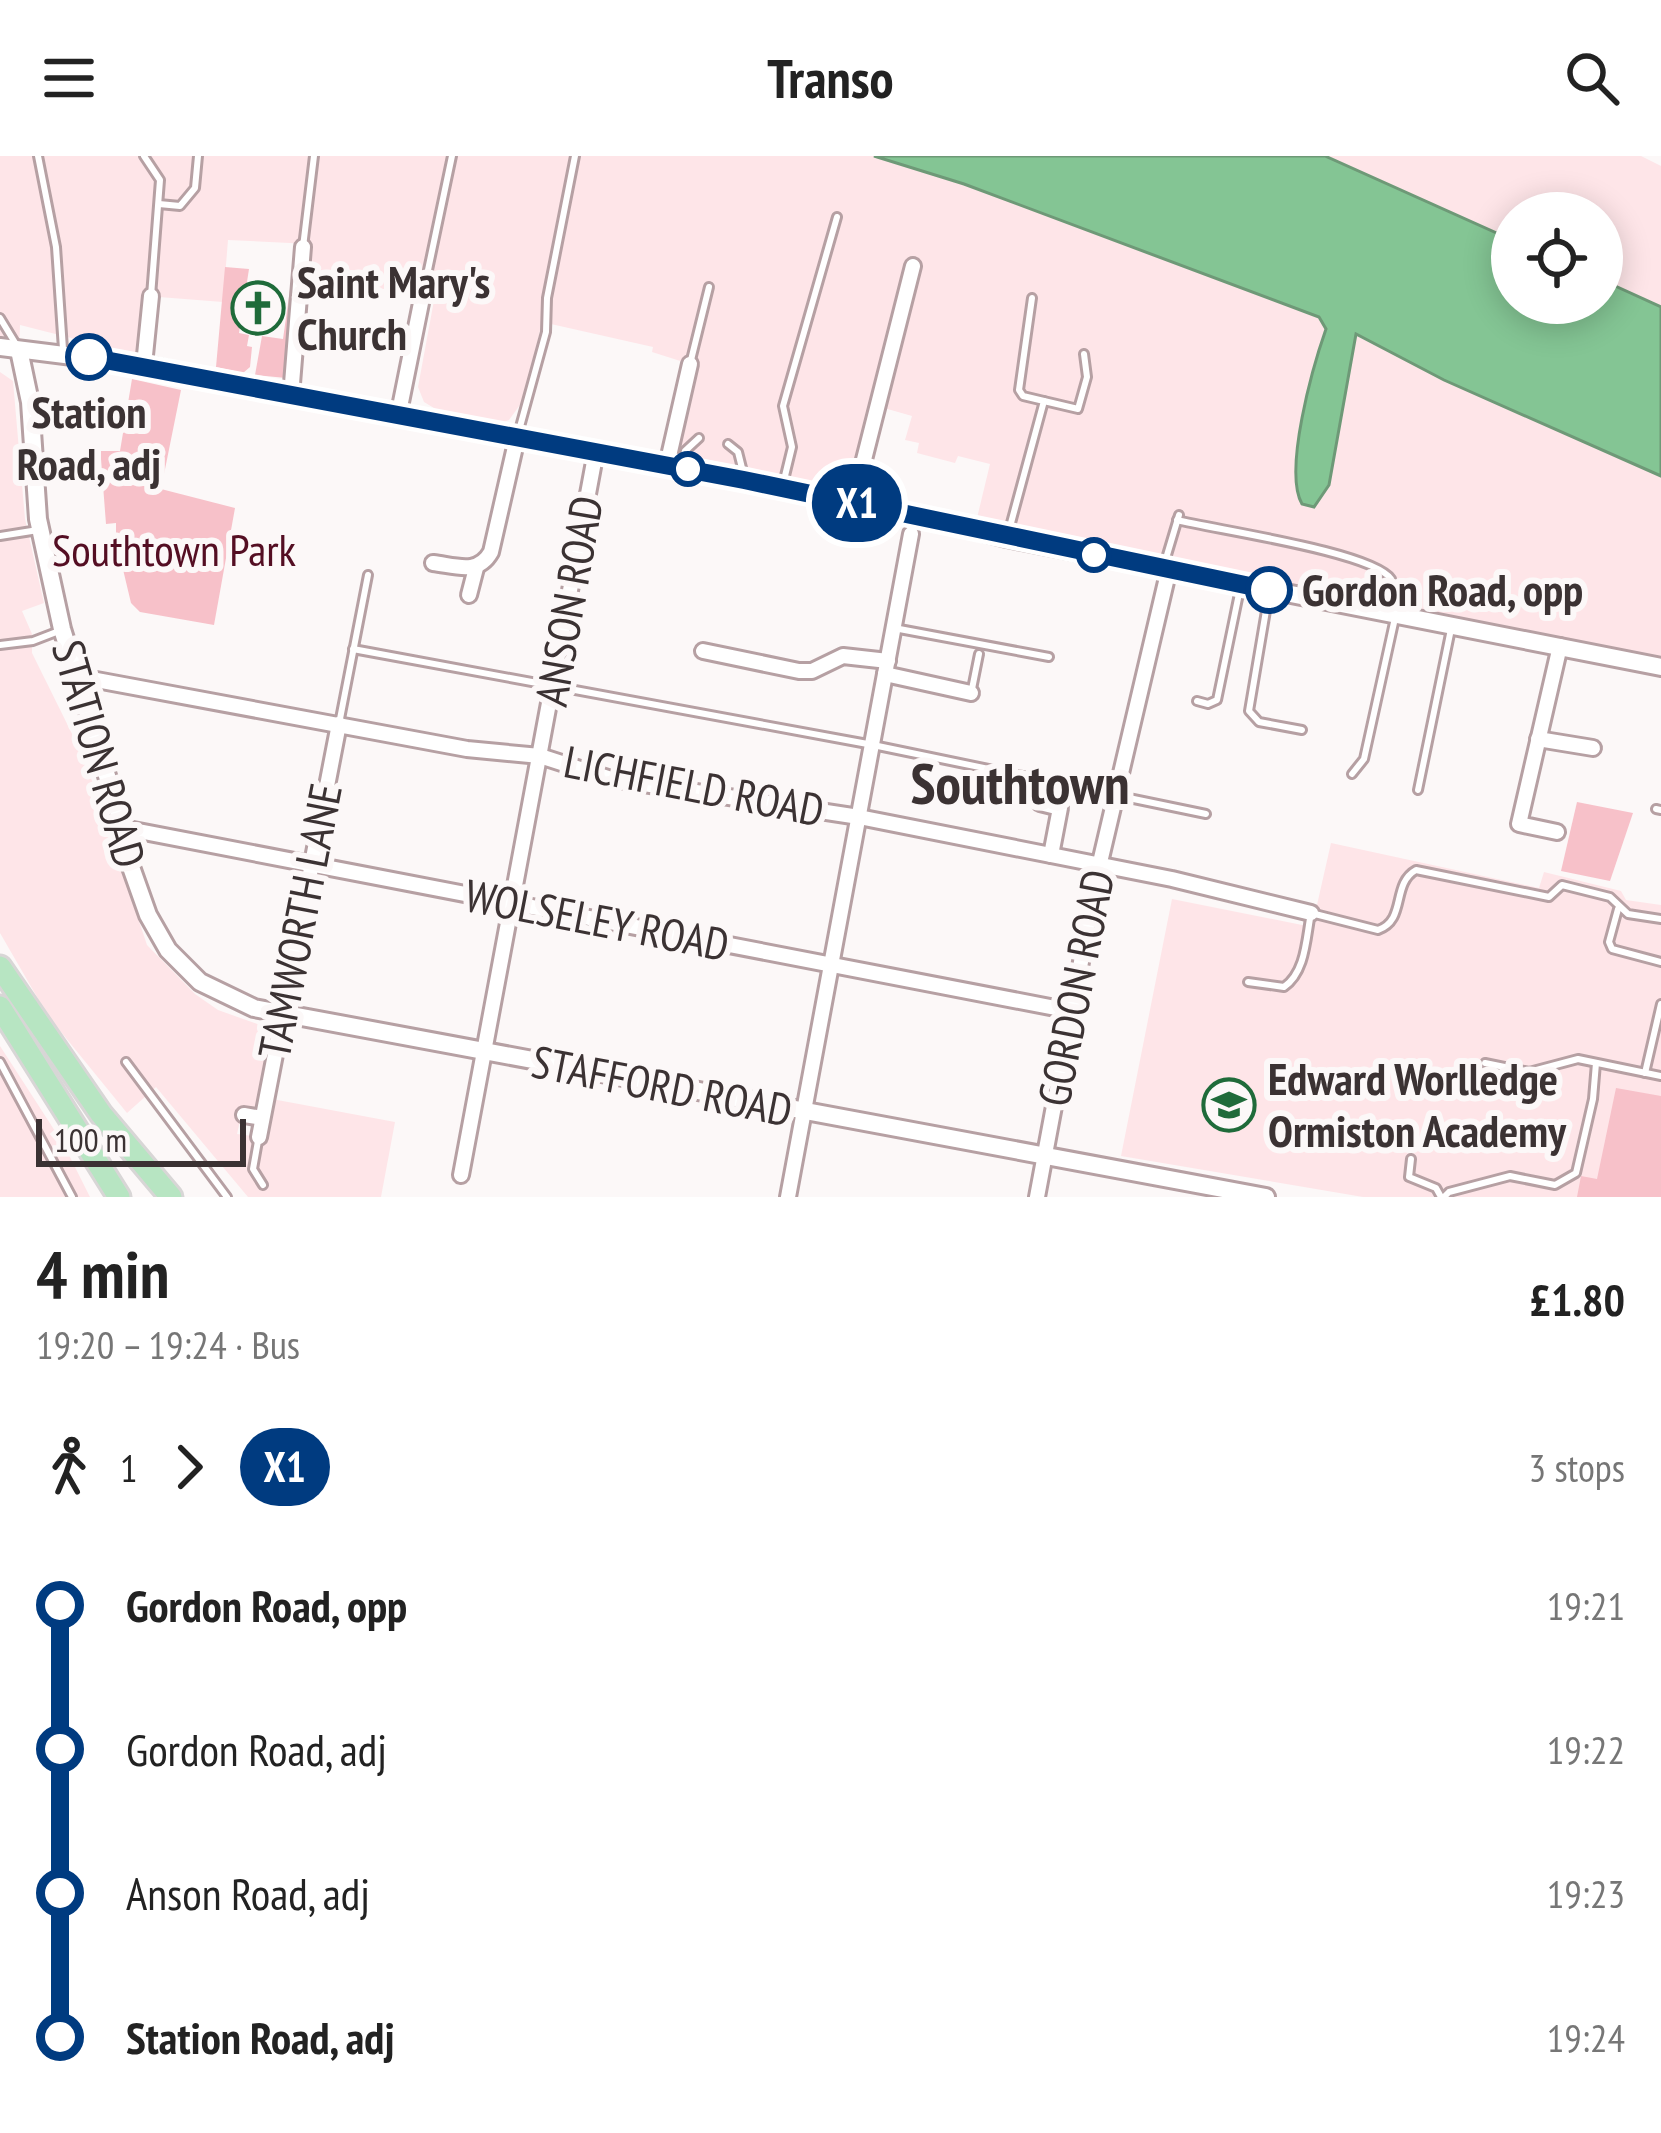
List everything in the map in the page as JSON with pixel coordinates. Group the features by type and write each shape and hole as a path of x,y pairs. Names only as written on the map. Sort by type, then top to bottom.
{"main road":[{"path":"0,967 101,1114 171,1197"},
{"path":"5,1016 119,1197"}],"street":[{"path":"291,395 303,248"},
{"path":"853,502 913,266"},
{"path":"398,417 423,293"},
{"path":"144,365 152,296"},
{"path":"0,346 144,365 398,417 596,451 1661,667"},
{"name":"STATION ROAD","path":"20,350 41,530 62,629 148,915 167,950 216,992 280,1013"},
{"path":"674,467 691,364"},
{"path":"434,563 476,568 484,564 491,552 517,437"},
{"name":"ANSON ROAD","path":"460,1175 596,451"},
{"path":"788,1197 911,534"},
{"path":"470,596 476,568"},
{"name":"GORDON ROAD","path":"1037,1197 1100,864 1166,568"},
{"path":"1557,832 1520,824 1560,646"},
{"path":"703,651 799,671 812,671 843,656 971,693"},
{"name":"LICHFIELD ROAD","path":"75,676 467,749 540,757 611,778 1100,864 1311,914"},
{"name":"TAMWORTH LANE","path":"259,1138 339,724"},
{"path":"1538,739 1593,748"},
{"path":"1040,803 1060,808 1051,855"},
{"name":"WOLSELEY ROAD","path":"123,828 1071,1011"},
{"name":"STAFFORD ROAD","path":"280,1013 1266,1197"},
{"name":"TAMWORTH LANE","path":"244,1115 262,1118"}],"lane":[{"path":"38,156 56,247 64,353"},
{"path":"144,156 160,181 152,296"},
{"path":"159,204 181,206 190,196 199,156"},
{"path":"303,248 314,156"},
{"path":"423,293 452,156"},
{"path":"517,437 546,332 547,298 575,156"},
{"path":"782,488 792,448 783,406 837,217"},
{"path":"691,364 709,287"},
{"path":"1032,298 1018,390 1023,396 1078,409 1087,377 1084,354"},
{"path":"0,318 20,350"},
{"path":"1007,538 1044,401"},
{"path":"674,467 699,438"},
{"path":"728,444 738,452 744,480"},
{"path":"1166,568 1178,517 1323,549 1378,566 1391,579 1391,614 1364,759 1352,774"},
{"path":"0,536 41,530"},
{"path":"339,724 368,575"},
{"path":"1197,701 1217,700 1241,584"},
{"path":"1269,590 1249,711 1259,722 1302,730"},
{"path":"1418,790 1452,625"},
{"path":"894,628 1049,657"},
{"path":"0,645 33,641 62,629"},
{"path":"353,649 1206,814"},
{"path":"971,693 979,654"},
{"path":"1248,982 1284,987 1294,980 1311,914 1378,930 1388,927 1402,880 1416,870 1549,897 1562,885 1610,897 1628,914 1661,920"},
{"path":"1618,908 1612,949 1661,962"},
{"path":"1645,1073 1661,1004"},
{"path":"1485,1063 1528,1072 1571,1060 1661,1076"},
{"path":"0,1062 72,1197"},
{"path":"126,1062 227,1197"},
{"path":"1411,1159 1408,1177 1436,1188 1442,1197 1501,1176 1556,1185 1576,1173 1593,1100 1596,1063"},
{"path":"259,1138 253,1169 263,1185"}],"shaded area":[{"path":"0,156 874,156 964,184 1319,317 1444,380 1661,476 1661,667 1459,627 1461,618 1045,536 977,518 990,464 958,456 955,463 917,453 919,443 905,440 912,416 877,406 850,490 672,452 696,366 652,352 653,347 542,322 525,398 509,420 501,423 439,411 424,402 418,387 435,295 307,280 310,244 228,240 223,302 146,296 138,355 20,325 19,350 0,347"},
{"path":"874,156 1325,156 1491,231 1491,324 1623,324 1623,290 1661,307 1661,476 1444,380 1356,334 1329,485 1314,507 1302,504 1297,489 1298,444 1326,329 1319,317 964,184"},
{"path":"1325,156 1641,156 1661,166 1661,307 1623,290 1623,192 1491,192 1491,231"},
{"path":"0,372 13,381 25,519 44,603 22,611 32,634 32,653 85,760 147,945 195,994 218,1010 260,1025 271,1037 259,1101 252,1110 242,1112 237,1134 266,1138 272,1099 395,1122 381,1197 248,1197 156,1087 127,1113 48,1016 0,933"},
{"path":"1331,843 1539,888 1544,872 1621,891 1626,900 1661,905 1661,1197 1363,1197 1121,1156 1172,899 1312,927"},
{"path":"0,1046 64,1145 90,1197 0,1197"}],"green space":[{"path":"225,267 249,269 239,333 249,335 247,346 252,347 250,367 243,373 216,367"},
{"path":"291,282 298,283 286,378 255,375 262,336 283,339"},
{"name":"Southtown Park","path":"132,379 181,390 161,489 235,508 214,625 140,612 131,603 116,523 106,524 101,451 120,451"},
{"path":"1577,802 1633,813 1610,881 1561,871"},
{"path":"1616,1088 1661,1096 1661,1197 1577,1197 1581,1176 1597,1179"}],"bus line":[{"name":"X1","path":"89,357 578,447 1269,590"}],"place":[{"name":"Saint Mary's Church","path":"258,308"},
{"name":"Station Road, adj","path":"89,357"},
{"name":"Gordon Road, opp","path":"1269,590"},
{"name":"Edward Worlledge Ormiston Academy","path":"1229,1105"}],"district":[{"name":"Southtown","path":"1020,784"}]}
